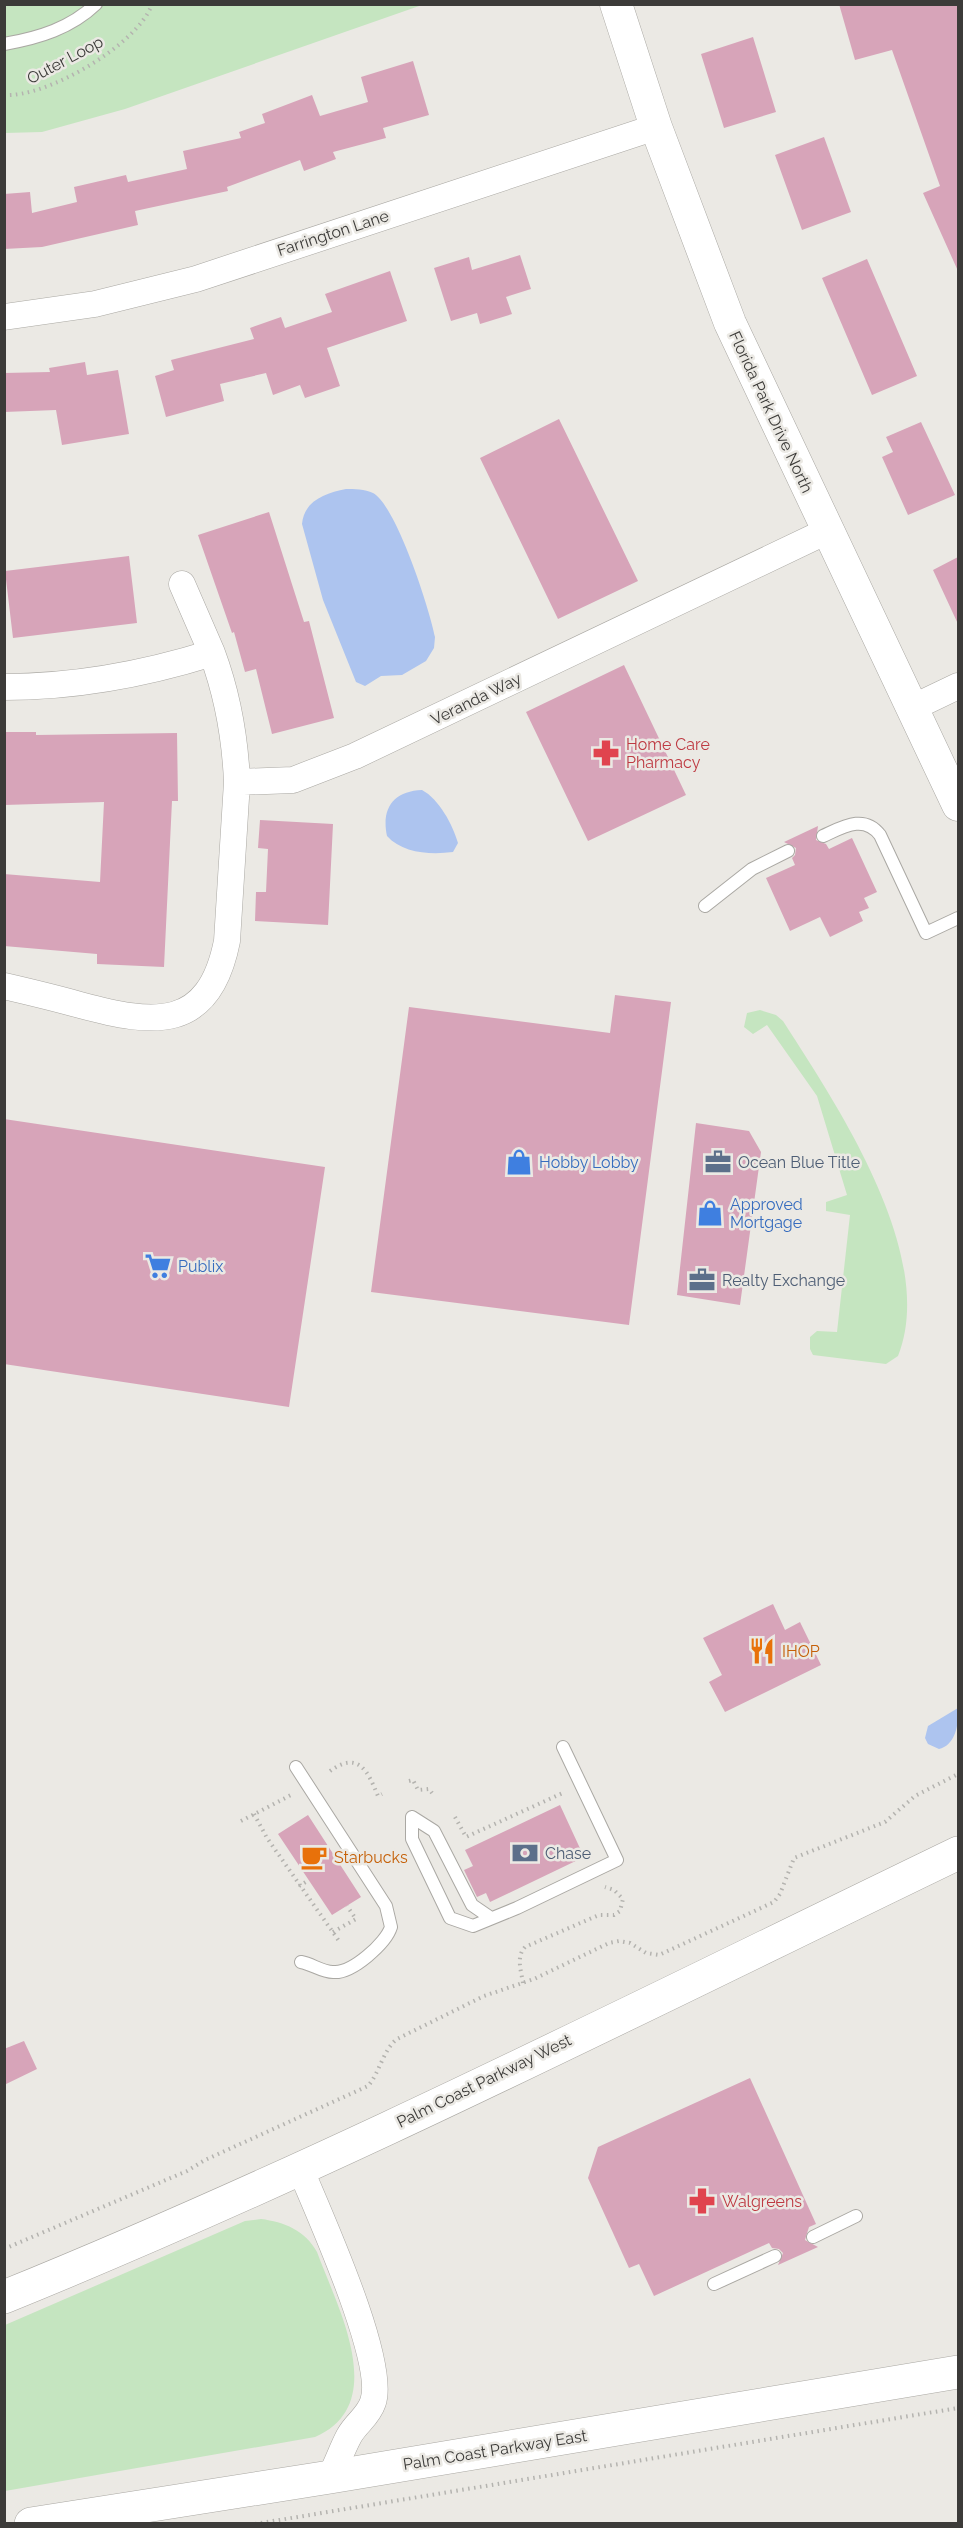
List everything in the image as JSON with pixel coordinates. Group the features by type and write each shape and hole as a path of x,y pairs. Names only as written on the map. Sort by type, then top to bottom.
{"main road":[{"name":"Palm Coast Parkway West","path":"4,2297 300,2168 958,1853"},
{"name":"Palm Coast Parkway East","path":"31,2523 330,2478 958,2372"}],"street":[{"name":"Florida Park Drive North","path":"616,4 656,127 730,323 958,805"},
{"name":"Farrington Lane","path":"4,317 95,304 196,279 656,127"},
{"name":"Veranda Way","path":"237,782 293,780 330,768 827,531"},
{"path":"4,986 135,1018 173,1016 188,1010 215,981 223,963 227,941 237,782 235,736 225,688 182,585"},
{"path":"4,687 83,682 125,676 212,653"},
{"path":"912,708 958,686"},
{"path":"300,2168 347,2284 374,2372 373,2402 365,2419 350,2433 330,2478"}],"lane":[{"path":"4,44 46,35 84,16 96,4"},
{"path":"823,836 857,823 873,827 880,836 926,933 958,918"},
{"path":"705,906 752,868 788,851"},
{"path":"491,1918 472,1905 434,1831 412,1817 412,1839 450,1918 473,1926 491,1918 617,1860 563,1747"},
{"path":"296,1767 386,1906 391,1927 382,1945 342,1971 332,1972 314,1964 301,1962"},
{"path":"813,2237 855,2216"},
{"path":"714,2284 775,2256"}],"path":[{"name":"Outer Loop","path":"4,95 34,93 95,61 128,38 144,20 152,4"},
{"path":"330,1771 344,1763 360,1764 366,1768 378,1796 382,1794"},
{"path":"4,2249 177,2175 368,2086 377,2076 392,2043 397,2039 484,1996 523,1983 598,1948 619,1941 630,1943 646,1953 659,1955 750,1914 774,1902 780,1894 794,1858 885,1822 915,1796 958,1774"},
{"path":"410,1781 413,1780 418,1790 429,1789 432,1793"},
{"path":"241,1821 298,1791"},
{"path":"455,1817 465,1837 567,1791 572,1801"},
{"path":"254,1815 299,1886 339,1941"},
{"path":"523,1983 520,1952 533,1942 574,1928 599,1915 614,1915 620,1911 623,1899 619,1893 602,1884 602,1879"},
{"path":"299,1886 309,1880"},
{"path":"333,1932 356,1919 347,1906"},
{"path":"255,2523 958,2408"}],"green space":[{"path":"4,5 422,5 125,109 42,132 5,133"},
{"path":"760,1010 776,1015 783,1021 829,1095 854,1137 876,1182 893,1228 904,1273 907,1316 898,1356 886,1364 813,1355 810,1349 810,1337 817,1331 837,1332 850,1215 826,1211 826,1202 847,1195 817,1096 767,1025 753,1034 744,1027 747,1013"},
{"path":"261,2219 293,2228 312,2244 336,2299 352,2353 354,2378 350,2402 338,2422 315,2437 5,2491 5,2325 245,2221"}],"water":[{"path":"346,489 373,493 392,517 411,559 435,637 434,648 426,661 402,675 381,676 365,686 356,682 323,600 302,524 307,509 317,499"},
{"path":"422,790 440,806 453,828 458,843 453,852 417,852 400,846 387,836 386,817 392,803 404,794"},
{"path":"958,1708 957,1727 949,1743 939,1749 928,1744 925,1738 928,1726"}],"building":[{"path":"839,4 958,4 958,271 923,193 940,186 892,50 855,60"},
{"path":"753,37 776,112 724,128 701,54"},
{"path":"413,61 429,115 383,128 386,138 333,152 336,159 304,171 300,160 227,187 228,191 135,211 138,225 42,247 4,249 4,194 30,192 32,213 77,202 74,187 126,175 128,182 187,169 183,151 241,138 239,132 265,123 262,114 312,95 320,116 368,102 361,77"},
{"path":"824,137 851,212 802,230 775,155"},
{"path":"520,255 531,289 506,297 512,314 480,324 477,313 451,321 434,268 469,257 472,270"},
{"path":"867,259 917,376 872,395 822,278"},
{"path":"390,271 407,321 327,348 340,386 305,398 300,385 273,395 266,373 220,384 224,401 166,417 155,376 174,370 171,360 254,339 250,328 281,317 285,328 332,312 325,294"},
{"path":"85,362 87,375 118,370 129,434 62,445 56,410 4,412 4,373 50,372 49,368"},
{"path":"559,419 638,581 558,619 480,458"},
{"path":"921,422 955,495 908,515 882,457 893,452 886,437"},
{"path":"269,512 304,622 309,621 334,718 272,734 256,669 245,672 234,632 232,633 198,535"},
{"path":"129,556 137,623 13,638 5,571"},
{"path":"958,557 958,624 933,570"},
{"name":"Home Care Pharmacy","path":"624,665 686,795 588,841 526,712"},
{"path":"4,732 36,732 36,735 177,733 178,801 172,801 164,967 97,964 97,954 4,946 4,874 100,882 104,802 4,805"},
{"path":"260,820 333,824 328,925 255,921 256,892 266,892 268,849 258,848"},
{"path":"818,826 816,840 826,844 829,849 852,838 877,892 864,898 869,908 859,912 863,921 830,937 820,917 790,931 766,878 795,865 792,858 796,848 784,842"},
{"name":"Hobby Lobby","path":"615,995 671,1002 629,1325 371,1292 409,1007 610,1033"},
{"name":"Publix","path":"4,1119 325,1167 289,1407 4,1364"},
{"name":"Approved Mortgage","path":"696,1123 749,1131 761,1152 740,1305 677,1295"},
{"name":"IHOP","path":"773,1604 785,1630 800,1622 821,1665 725,1712 709,1682 722,1675 703,1638"},
{"name":"Chase","path":"560,1805 584,1857 490,1902 486,1893 477,1897 464,1870 473,1866 465,1850"},
{"name":"Starbucks","path":"308,1815 361,1897 332,1915 278,1834"},
{"path":"24,2041 37,2069 4,2085 4,2049"},
{"name":"Walgreens","path":"750,2078 816,2224 809,2227 805,2240 818,2247 778,2265 783,2253 779,2249 772,2248 769,2243 654,2296 639,2264 629,2268 588,2178 598,2147"}],"place":[{"name":"Home Care Pharmacy","path":"606,753"},
{"name":"Hobby Lobby","path":"519,1162"},
{"name":"Ocean Blue Title","path":"718,1162"},
{"name":"Approved Mortgage","path":"710,1213"},
{"name":"Publix","path":"158,1266"},
{"name":"Realty Exchange","path":"702,1280"},
{"name":"IHOP","path":"762,1651"},
{"name":"Chase","path":"525,1853"},
{"name":"Starbucks","path":"314,1857"},
{"name":"Walgreens","path":"702,2201"}]}
